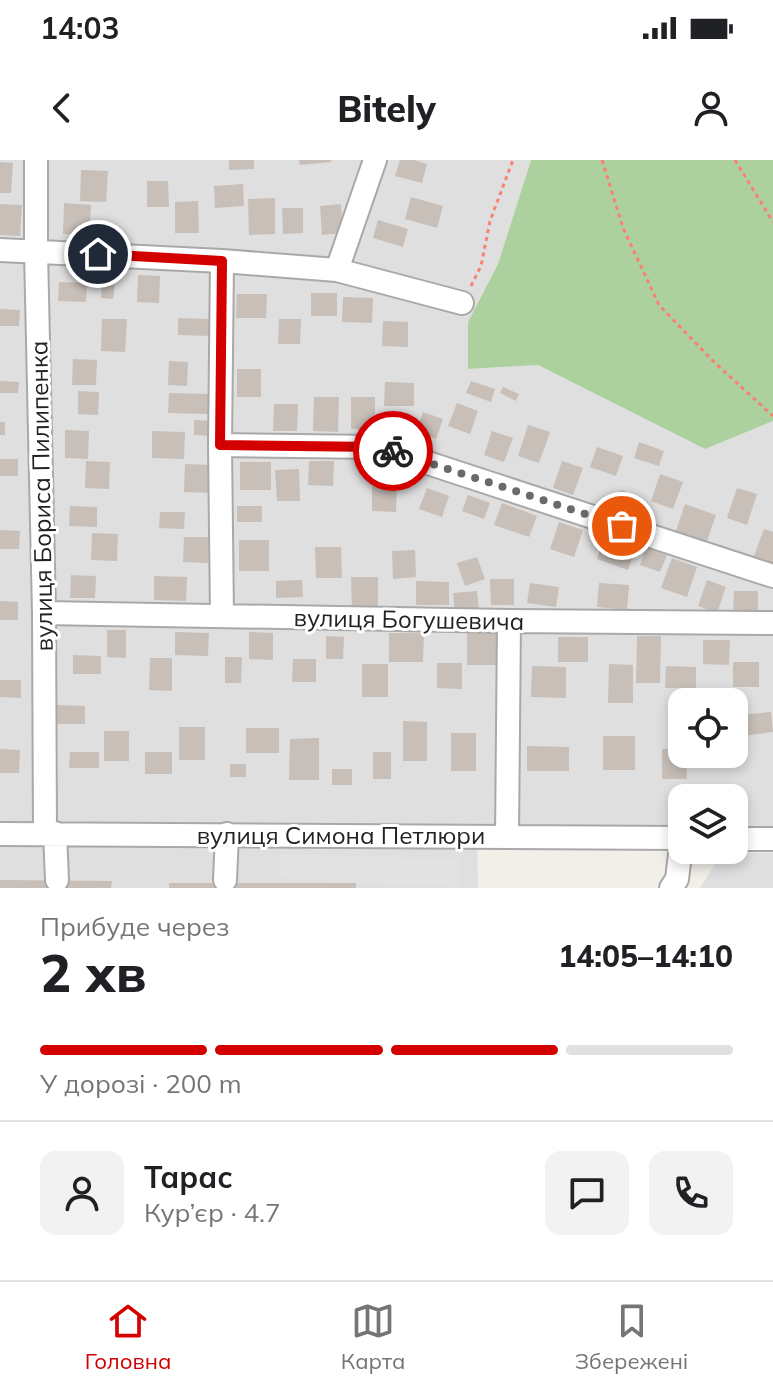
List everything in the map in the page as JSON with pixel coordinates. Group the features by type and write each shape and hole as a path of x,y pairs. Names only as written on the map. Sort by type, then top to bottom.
{"street":[{"name":"вулиця Бориса Пилипенка","path":"36,160 50,833 57,880"},
{"path":"337,270 375,160"},
{"path":"0,250 337,270 462,303"},
{"path":"222,261 222,616"},
{"path":"220,445 379,447 773,576"},
{"name":"вулиця Богушевича","path":"44,613 773,623"},
{"path":"507,836 509,621"},
{"name":"вулиця Симона Петлюри","path":"0,834 668,838"},
{"path":"225,880 227,834"},
{"path":"748,839 773,839"},
{"path":"671,888 677,879 679,864"}],"path":[{"path":"462,303 481,266 490,221 513,160"},
{"path":"602,160 623,228 659,305 714,362 773,416"},
{"path":"735,160 773,222"}],"shaded area":[{"path":"0,160 531,160 498,264 468,322 468,369 538,365 705,449 773,421 773,839 748,839 748,784 668,784 668,838 0,834"},
{"path":"477,845 478,888 0,888 0,846"},
{"path":"748,853 773,853 773,888 700,888 715,864 748,864"},
{"path":"281,854 460,859 459,887 280,878"}],"green space":[{"path":"531,160 773,160 773,421 705,449 538,365 468,369 468,322 498,264"}],"building":[{"path":"229,160 254,160 254,169 229,170"},
{"path":"299,160 331,160 332,162 300,165"},
{"path":"400,160 427,164 422,183 395,176"},
{"path":"0,162 13,163 11,193 0,193"},
{"path":"81,170 108,171 106,202 80,201"},
{"path":"147,181 168,181 169,207 147,207"},
{"path":"243,184 244,206 215,208 214,186"},
{"path":"411,197 443,206 437,228 405,219"},
{"path":"275,198 275,234 249,235 248,199"},
{"path":"198,201 199,233 175,233 175,202"},
{"path":"64,203 91,205 89,235 63,234"},
{"path":"0,204 22,205 20,236 0,235"},
{"path":"341,204 343,233 322,235 320,206"},
{"path":"282,208 303,208 303,233 283,234"},
{"path":"378,220 408,229 403,247 373,238"},
{"path":"103,272 116,273 113,299 101,298"},
{"path":"138,275 160,276 159,303 137,302"},
{"path":"59,282 87,283 86,302 58,301"},
{"path":"311,293 337,293 337,316 311,316"},
{"path":"237,294 267,294 266,318 236,318"},
{"path":"343,297 373,298 372,323 342,322"},
{"path":"0,309 20,310 19,326 0,326"},
{"path":"178,318 211,319 211,336 178,335"},
{"path":"102,319 127,319 125,352 101,351"},
{"path":"279,319 301,319 300,344 278,344"},
{"path":"383,321 408,322 408,347 382,346"},
{"path":"73,359 97,360 96,385 72,385"},
{"path":"169,361 188,362 187,386 168,385"},
{"path":"237,369 261,369 261,397 237,397"},
{"path":"0,381 19,382 18,393 0,393"},
{"path":"471,381 495,389 491,402 466,393"},
{"path":"385,382 414,383 414,406 384,406"},
{"path":"503,387 519,394 516,401 500,393"},
{"path":"78,391 99,392 98,415 78,414"},
{"path":"169,393 209,394 208,414 168,413"},
{"path":"314,397 339,397 338,432 313,431"},
{"path":"351,397 375,397 375,430 351,429"},
{"path":"457,403 478,411 470,434 448,426"},
{"path":"274,404 298,404 297,431 273,431"},
{"path":"423,412 443,419 436,439 416,432"},
{"path":"194,420 212,421 212,436 194,435"},
{"path":"0,422 5,422 5,435 0,435"},
{"path":"528,425 550,432 539,463 518,456"},
{"path":"65,430 89,431 88,459 65,458"},
{"path":"152,431 185,432 184,459 152,458"},
{"path":"492,431 513,438 504,462 484,455"},
{"path":"639,442 664,451 659,466 634,458"},
{"path":"597,447 623,456 616,476 590,467"},
{"path":"0,459 18,459 18,476 0,476"},
{"path":"86,461 110,462 109,489 85,488"},
{"path":"309,461 334,461 333,486 308,485"},
{"path":"562,461 583,468 573,495 553,488"},
{"path":"240,462 271,462 271,490 240,490"},
{"path":"185,464 212,465 211,493 184,492"},
{"path":"299,469 300,501 277,501 275,470"},
{"path":"660,474 683,482 673,509 651,501"},
{"path":"372,486 397,487 396,512 372,511"},
{"path":"427,488 449,496 442,517 419,509"},
{"path":"737,488 757,494 747,525 727,518"},
{"path":"621,490 642,498 634,522 612,514"},
{"path":"468,495 490,503 484,519 462,511"},
{"path":"502,503 537,516 529,537 494,525"},
{"path":"685,504 716,515 706,544 675,534"},
{"path":"70,506 97,507 97,527 69,526"},
{"path":"237,506 262,506 262,522 237,522"},
{"path":"160,512 185,512 184,529 159,528"},
{"path":"559,522 583,530 574,557 550,549"},
{"path":"764,529 773,532 773,563 754,556"},
{"path":"0,530 20,531 19,549 0,549"},
{"path":"92,533 118,534 117,561 91,560"},
{"path":"184,537 209,537 208,563 183,562"},
{"path":"604,538 635,549 628,570 597,559"},
{"path":"239,540 269,540 269,571 239,571"},
{"path":"315,547 341,547 342,578 316,578"},
{"path":"646,548 667,555 660,572 640,565"},
{"path":"415,550 416,577 393,579 392,551"},
{"path":"477,557 485,579 465,586 457,563"},
{"path":"672,558 697,567 687,597 661,588"},
{"path":"71,575 96,576 95,598 70,598"},
{"path":"154,576 187,577 186,601 154,600"},
{"path":"351,577 378,577 378,607 352,608"},
{"path":"490,579 514,579 514,605 491,605"},
{"path":"302,580 303,597 276,598 276,581"},
{"path":"707,580 726,587 717,613 698,606"},
{"path":"416,581 449,582 449,605 416,605"},
{"path":"530,583 559,587 556,607 527,603"},
{"path":"599,583 629,585 627,610 597,607"},
{"path":"477,591 479,610 455,612 453,593"},
{"path":"734,591 758,591 758,616 733,615"},
{"path":"0,601 18,602 18,620 0,620"},
{"path":"107,630 126,630 126,658 107,657"},
{"path":"175,632 209,633 208,656 175,655"},
{"path":"249,632 273,633 273,660 249,659"},
{"path":"389,633 424,633 423,662 389,662"},
{"path":"467,633 501,633 500,665 467,665"},
{"path":"326,636 344,637 343,659 326,659"},
{"path":"637,636 661,636 660,683 636,683"},
{"path":"558,637 588,637 588,662 558,662"},
{"path":"703,640 730,640 729,665 703,664"},
{"path":"73,655 101,656 101,674 73,674"},
{"path":"225,657 242,657 241,683 225,683"},
{"path":"150,658 172,658 172,691 149,690"},
{"path":"293,659 316,659 316,682 292,682"},
{"path":"733,662 759,662 759,687 733,687"},
{"path":"437,663 462,663 462,689 437,688"},
{"path":"362,664 388,664 388,697 362,697"},
{"path":"609,664 633,665 633,703 608,703"},
{"path":"532,666 566,667 566,698 531,697"},
{"path":"666,666 696,667 696,688 665,688"},
{"path":"0,680 21,680 21,698 0,697"},
{"path":"57,705 85,706 85,724 57,724"},
{"path":"771,712 773,732 748,735 748,714"},
{"path":"403,721 427,722 427,761 403,761"},
{"path":"179,727 205,727 205,760 179,760"},
{"path":"246,728 279,728 279,753 246,753"},
{"path":"104,731 129,731 129,761 104,761"},
{"path":"451,733 476,733 476,771 451,771"},
{"path":"603,736 635,736 635,770 603,770"},
{"path":"319,738 319,780 289,780 290,739"},
{"path":"527,746 569,747 569,771 527,771"},
{"path":"0,749 20,750 19,773 0,773"},
{"path":"662,749 668,749 668,768 687,768 687,779 662,779"},
{"path":"70,752 99,752 99,768 69,768"},
{"path":"145,752 172,752 172,774 145,774"},
{"path":"373,752 391,752 391,779 373,779"},
{"path":"230,764 246,764 246,777 230,777"},
{"path":"332,769 352,769 352,785 332,785"},
{"path":"0,880 112,881 111,888 0,888"},
{"path":"169,883 356,883 356,888 169,888"}],"way so far":[{"path":"393,451 622,526"}],"route":[{"path":"98,254 222,261 220,445 379,447 393,451"}]}
